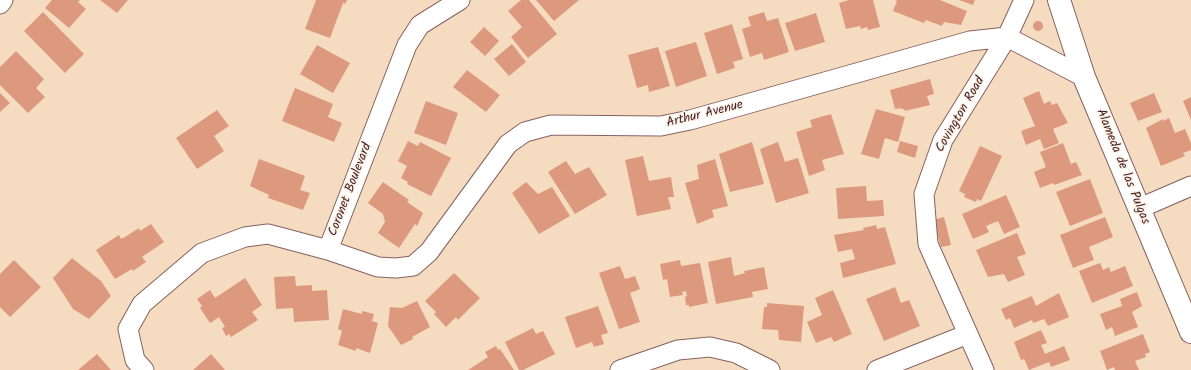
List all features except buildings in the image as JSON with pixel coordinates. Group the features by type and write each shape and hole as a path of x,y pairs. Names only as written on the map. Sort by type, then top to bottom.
{"main road":[{"name":"Alameda de las Pulgas","path":"1059,0 1084,77 1191,332"}],"street":[{"path":"0,4 3,0"},
{"name":"Coronet Boulevard","path":"144,370 135,360 128,329 142,304 202,253 245,237 268,234 328,250 406,45 420,25 460,0"},
{"name":"Covington Road","path":"984,370 928,244 924,194 943,140 1007,38 1024,0"},
{"path":"1007,38 1084,77"},
{"name":"Arthur Avenue","path":"328,250 378,267 396,268 413,266 430,252 508,144 524,132 551,125 661,126 690,120 970,41 1007,38"},
{"path":"1140,208 1191,186"},
{"path":"876,370 968,334"},
{"path":"620,370 678,350 710,347 736,354 770,370"}]}
